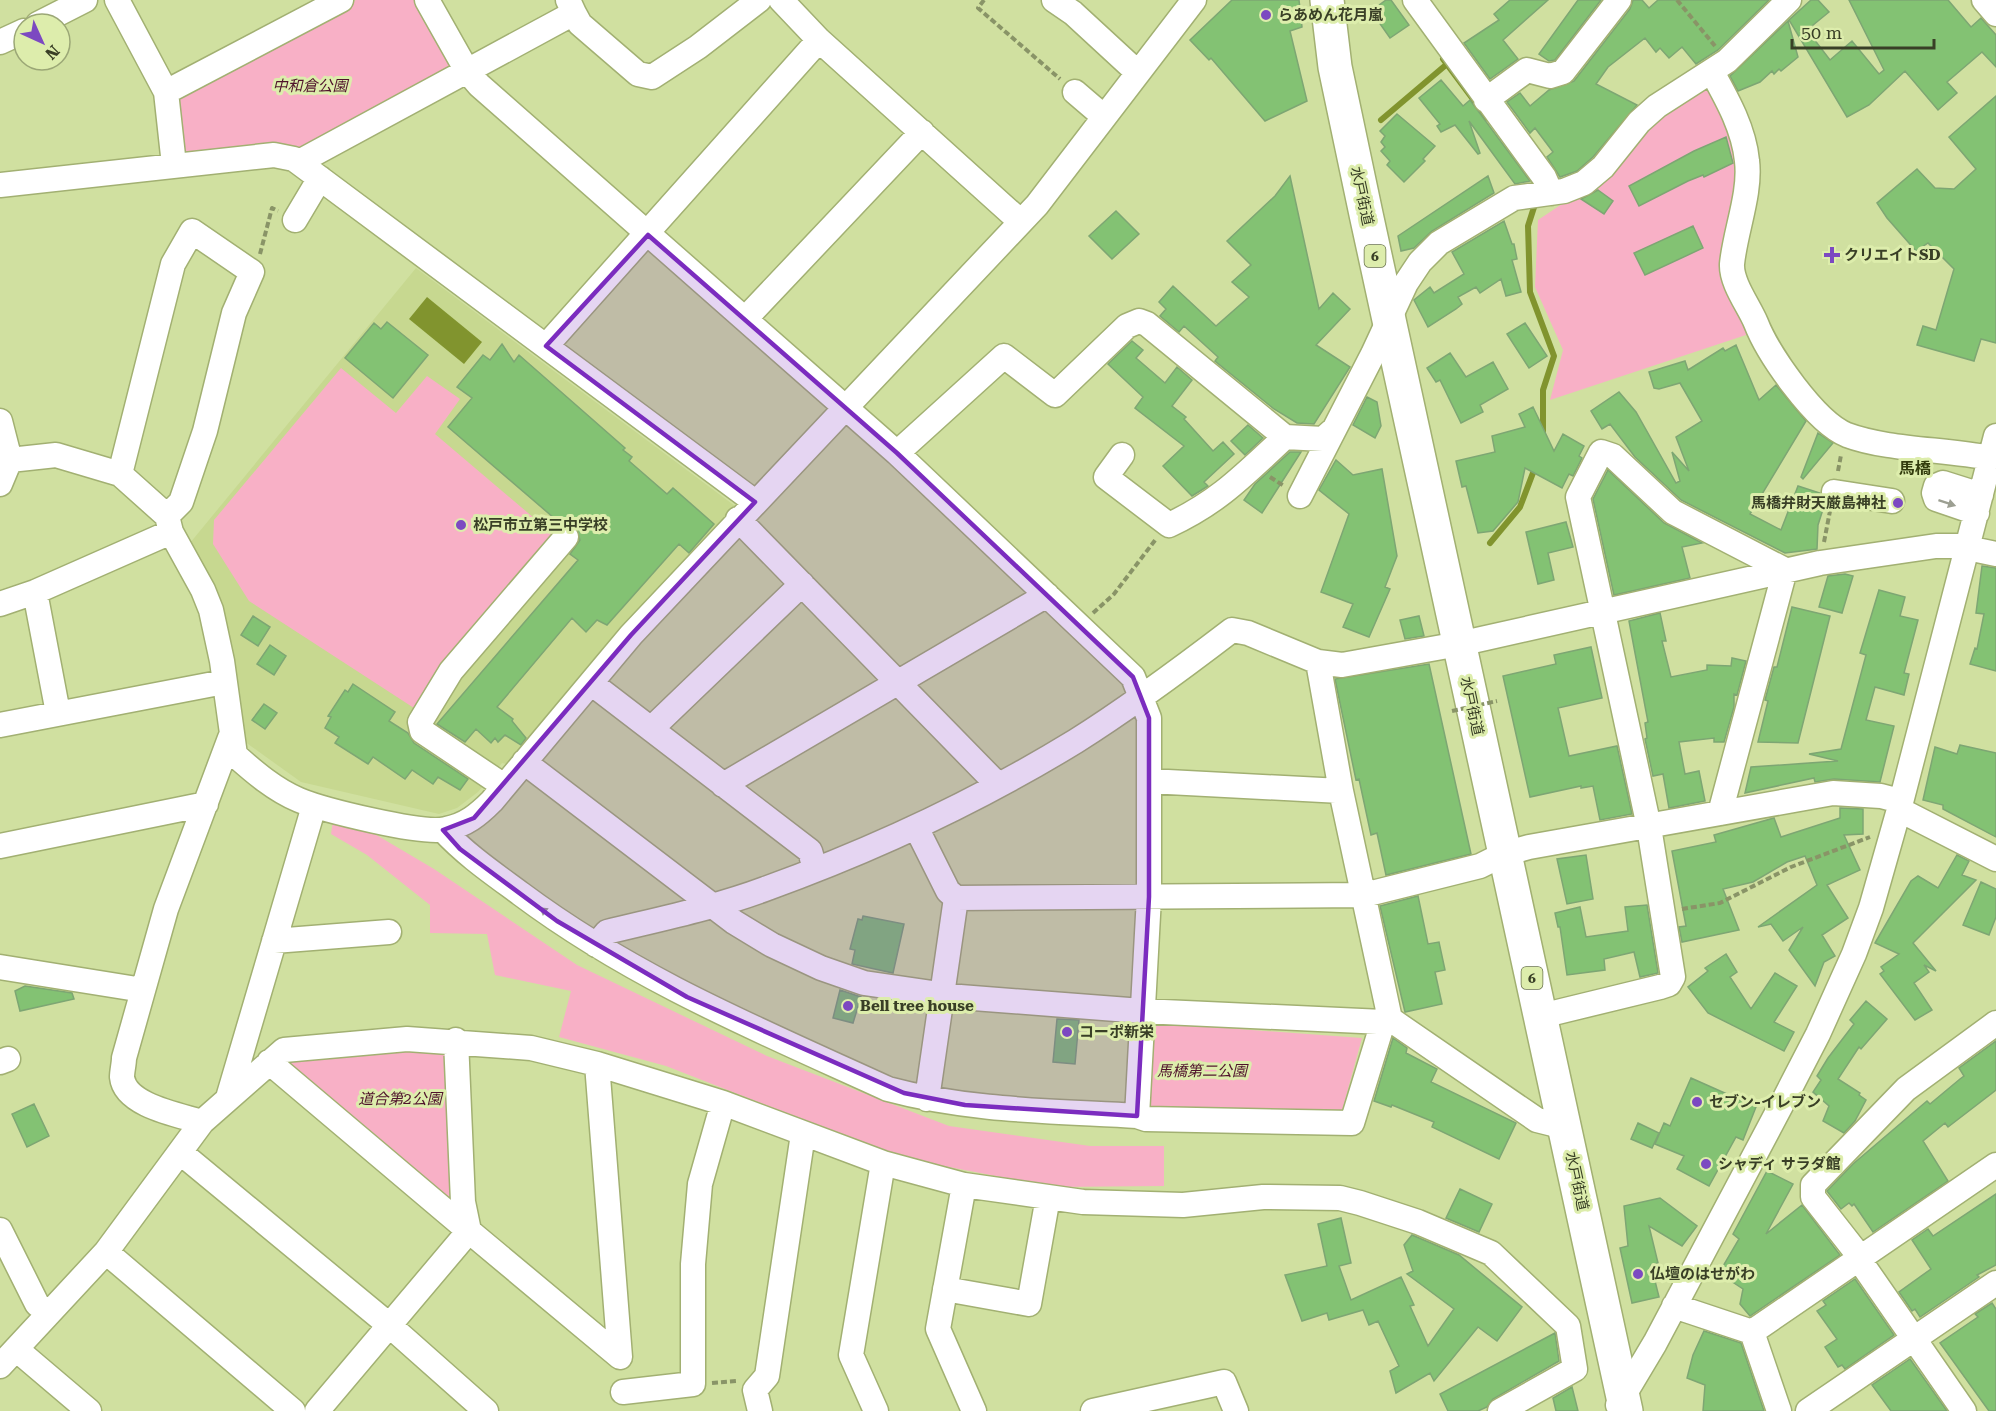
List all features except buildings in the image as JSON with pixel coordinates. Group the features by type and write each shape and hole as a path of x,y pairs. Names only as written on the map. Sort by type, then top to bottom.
{"highway":[{"name":"水戸街道","path":"1327,0 1335,67 1565,1127 1620,1407"}],"street":[{"path":"62,12 85,0"},
{"path":"117,0 166,92 174,165"},
{"path":"166,92 341,0"},
{"path":"427,0 467,71 479,85 897,453 1133,677 1149,718 1149,897 1137,1116"},
{"path":"299,162 467,71 571,6 580,24 638,74 652,77 735,8 759,0"},
{"path":"781,0 819,40 1021,222"},
{"path":"1054,0 1073,13 1137,72"},
{"path":"10,460 56,455 120,474 169,524 204,590 219,642 230,738 235,755 251,769 285,793 315,806 408,827 443,830 474,818 591,683 747,510 1021,222 1194,0"},
{"path":"1415,0 1544,177 1541,193"},
{"path":"1486,100 1527,70 1550,76 1563,72 1619,0"},
{"path":"1300,496 1326,449 1332,431 1389,322 1406,283 1420,262 1439,243 1514,198 1563,191 1584,183 1603,167 1639,122 1657,106 1720,67 1789,0"},
{"path":"1984,0 1996,14"},
{"path":"546,346 648,235 819,40"},
{"path":"1620,1407 1827,1016 1858,945 1900,806 1993,447 1964,452 1891,445 1845,434 1814,408 1779,366 1762,339 1732,267 1748,162 1720,67"},
{"path":"1074,92 1103,116"},
{"path":"745,319 922,132"},
{"path":"0,185 274,155 288,157 299,162 546,346 747,510 802,584 998,786"},
{"path":"295,220 320,178"},
{"path":"0,604 35,592 169,524 181,502 205,431 234,313 252,272 192,231 173,264 120,474"},
{"path":"897,453 1004,356 1055,395 1122,330 1139,321 1147,324 1286,437 1323,439 1332,431"},
{"path":"0,421 10,460 0,484"},
{"path":"1122,455 1106,477 1169,525 1197,512 1219,498 1286,437"},
{"path":"1541,1016 1669,984 1673,977 1649,827 1578,497 1601,452 1613,456 1673,512 1785,570"},
{"path":"1834,492 1892,501"},
{"path":"504,786 422,731 420,722 451,671 566,537"},
{"path":"596,945 607,932 764,890 916,827 998,786 1076,741 1142,698 1232,630 1248,633 1318,662 1342,665 1459,644 1785,570 1936,546 1996,554"},
{"path":"1720,813 1785,570"},
{"path":"651,729 802,584"},
{"path":"35,592 58,713"},
{"path":"723,785 1047,596"},
{"path":"443,830 460,849 557,921 596,945 687,997 888,1089 927,1099 965,1105 1137,1116 1146,1119 1254,1123 1352,1123 1387,1020 1318,662"},
{"path":"0,725 224,682"},
{"path":"591,683 810,851 815,869"},
{"path":"202,1122 147,1106 130,1092 122,1078 124,1058 166,909 230,738"},
{"path":"524,762 711,905 772,945 821,968 864,983 943,995 1142,1011 1387,1020 1537,1120 1565,1127"},
{"path":"1149,781 1341,790"},
{"path":"916,827 948,891 956,898 1364,895 1480,866 1504,854 1833,793 1881,796 1900,801 1900,810 1996,859"},
{"path":"0,846 206,804"},
{"path":"228,1098 315,806"},
{"path":"927,1099 956,898"},
{"path":"274,941 389,932"},
{"path":"0,967 143,990"},
{"path":"1964,1411 1859,1257 1813,1197 1814,1185 1906,1089 1996,1023"},
{"path":"89,1411 8,1358 106,1252 202,1122 284,1050 407,1039 456,1040 531,1048 597,1064 723,1103 884,1163 964,1185 1083,1202 1183,1205 1263,1197 1340,1198 1418,1222 1491,1253 1568,1326 1575,1370 1500,1411"},
{"path":"456,1040 463,1202 469,1231"},
{"path":"269,1062 620,1357"},
{"path":"597,1064 624,1401 693,1384 693,1263 700,1184 723,1103"},
{"path":"760,1411 755,1390 767,1376 802,1134"},
{"path":"181,1153 389,1325 486,1411"},
{"path":"876,1411 851,1355 884,1163"},
{"path":"1752,1332 1996,1165"},
{"path":"964,1185 938,1329 974,1411"},
{"path":"945,1289 1029,1304 1048,1197"},
{"path":"0,1230 37,1304 48,1313"},
{"path":"318,1411 469,1231"},
{"path":"106,1252 293,1411"},
{"path":"1808,1411 1996,1283"},
{"path":"1674,1306 1752,1332"},
{"path":"1752,1332 1779,1411"},
{"path":"1093,1411 1224,1382 1236,1411"}],"path":[{"path":"984,0 978,8 1074,92"},
{"path":"1677,0 1720,67"},
{"path":"252,272 257,266 272,208 295,220"},
{"path":"1254,466 1300,496"},
{"path":"1079,626 1114,594 1169,525"},
{"path":"1452,711 1497,701"},
{"path":"1662,912 1720,903 1791,867 1876,835 1890,841"},
{"path":"693,1384 752,1380 760,1386"}],"highlighted area":[{"path":"648,235 897,453 1133,677 1149,718 1149,897 1137,1116 965,1105 904,1093 687,997 557,921 460,849 443,830 474,818 631,635 755,502 546,346"}],"shaded area":[{"name":"松戸市立第三中学校","path":"416,268 735,506 611,643 511,765 502,763 478,792 457,808 439,814 301,782 241,739 190,543"},
{"path":"427,297 482,342 464,364 409,319"}],"green space":[{"name":"中和倉公園","path":"356,0 415,0 451,68 310,148 187,157 182,152 176,102 180,94"},
{"path":"1706,84 1731,127 1737,174 1725,272 1752,333 1550,400 1563,350 1535,287 1538,220 1574,196 1653,120"},
{"path":"341,368 396,413 427,376 460,399 435,434 554,535 414,708 249,601 213,544 214,520"},
{"path":"333,821 368,830 434,869 577,965 767,1056 949,1126 1090,1146 1164,1146 1164,1186 1054,1187 902,1158 666,1066 559,1037 571,991 495,975 487,934 430,933 430,905 367,855 331,834"},
{"name":"馬橋第二公園","path":"1156,1023 1362,1038 1340,1118 1147,1115"},
{"name":"道合第2公園","path":"390,1049 448,1053 454,1197 447,1204 286,1067 291,1059"}],"waterway":[{"path":"1443,59 1487,118"},
{"path":"1381,120 1447,64"},
{"path":"1536,201 1528,226 1530,292 1554,356 1543,390 1543,434"},
{"path":"1490,543 1520,507 1536,465"}],"place":[{"name":"らあめん花月嵐","path":"1266,15"},
{"name":"クリエイトSD","path":"1832,255"},
{"name":"馬橋弁財天厳島神社","path":"1898,503"},
{"name":"松戸市立第三中学校","path":"461,525"},
{"name":"Bell tree house","path":"848,1006"},
{"name":"コーポ新栄","path":"1067,1032"},
{"name":"セブン-イレブン","path":"1697,1102"},
{"name":"シャディ サラダ館","path":"1706,1164"},
{"name":"仏壇のはせがわ","path":"1638,1274"}],"district":[{"name":"馬橋","path":"1915,468"}]}
